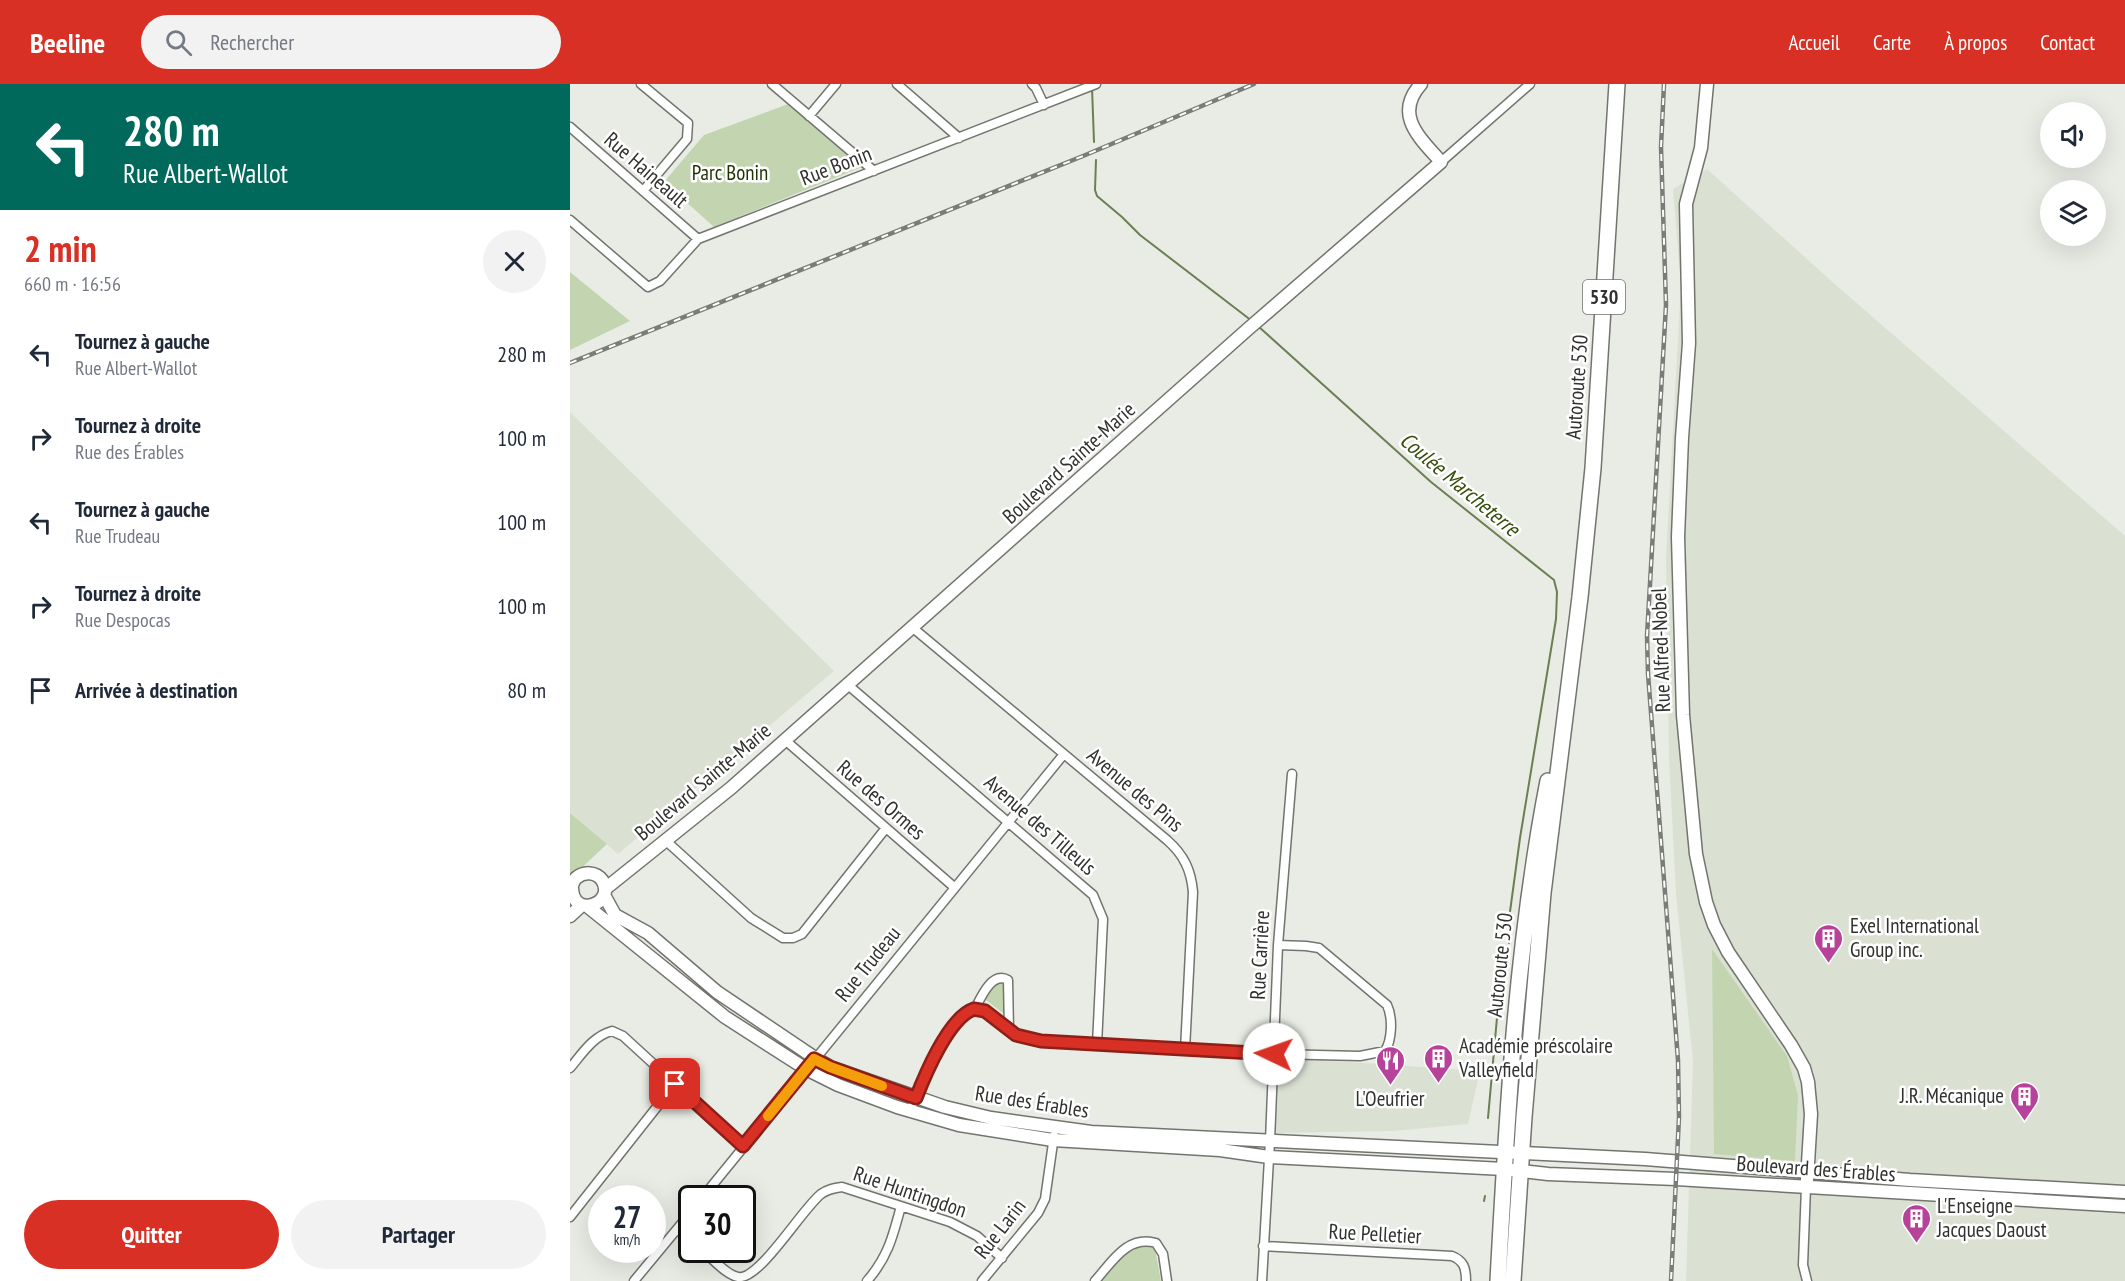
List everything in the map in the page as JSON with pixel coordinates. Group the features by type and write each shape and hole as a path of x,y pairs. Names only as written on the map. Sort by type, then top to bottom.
{"highway":[{"name":"Autoroute 530","path":"1498,1281 1504,1169 1514,1152 1586,544 1596,430 1617,84"},
{"name":"Autoroute 530","path":"1513,1281 1520,1170 1514,1152"}],"street":[{"path":"641,84 688,123 687,139 643,191"},
{"path":"772,84 874,171"},
{"path":"809,116 836,84"},
{"path":"897,84 959,138"},
{"path":"1032,84 1048,104"},
{"name":"Rue Bonin","path":"570,220 648,286 660,281 698,239 1096,84"},
{"path":"1421,84 1408,105 1410,119 1418,135 1441,162"},
{"name":"Boulevard Sainte-Marie","path":"570,916 585,906 597,903 604,892 630,868 731,788 1239,337 1530,84"},
{"name":"Rue Alfred-Nobel","path":"1707,84 1701,148 1686,204 1689,343 1682,438 1678,549 1683,715 1700,880 1714,925 1728,952 1791,1045 1804,1068 1808,1082 1811,1114 1806,1187"},
{"name":"Rue Haineault","path":"570,127 698,239"},
{"name":"Avenue des Pins","path":"913,628 1176,848 1187,864 1193,892 1185,1050"},
{"name":"Avenue des Tilleuls","path":"848,685 1088,890 1101,911 1103,928 1097,1045"},
{"name":"Rue des Ormes","path":"785,740 954,887"},
{"name":"Rue Trudeau","path":"712,1185 1064,754"},
{"name":"Rue Carrière","path":"1262,1281 1278,945 1292,774"},
{"path":"665,840 752,918 783,938 793,938 802,934 886,828"},
{"name":"Boulevard Sainte-Marie","path":"585,906 574,898 571,889 576,878 581,874 592,873 597,876 614,874 630,868"},
{"path":"597,876 604,884 604,892"},
{"name":"Rue des Érables","path":"604,892 615,915 648,933 717,992 814,1059 830,1067 945,1107 991,1118 1091,1132 1514,1152"},
{"name":"Rue des Érables","path":"585,906 725,1017 806,1069 838,1085 910,1111 959,1125 1053,1140 1220,1150 1269,1157 1504,1169"},
{"path":"910,1111 940,1046 964,1015 975,1009 985,1011 1016,1035 1041,1041 1274,1054 1360,1056 1385,1051 1389,1041 1388,1005 1318,948 1278,945"},
{"path":"975,1009 993,981 1006,978 1009,982 1008,1030"},
{"path":"570,1068 603,1033 612,1031 623,1036 743,1146"},
{"path":"570,1217 675,1084"},
{"name":"Rue Larin","path":"982,1281 1038,1213 1045,1199 1054,1127"},
{"name":"Boulevard des Érables","path":"1514,1152 1677,1161 1807,1173 2125,1192"},
{"name":"Boulevard des Érables","path":"1504,1169 2125,1206"},
{"name":"Rue Huntingdon","path":"718,1263 731,1274 746,1277 760,1267 814,1201 831,1188 842,1187 964,1228 1002,1258"},
{"path":"1806,1187 1803,1265 1807,1281"},
{"path":"867,1281 882,1263 890,1247 901,1206"},
{"path":"634,1281 678,1229"},
{"path":"1095,1281 1126,1246 1150,1241 1156,1243 1163,1254 1167,1281"},
{"name":"Rue Pelletier","path":"1263,1246 1452,1256 1461,1260 1466,1269 1466,1281"}],"shaded area":[{"path":"1707,169 1837,286 2125,536 2125,1281 1686,1281 1693,1062 1676,893 1669,759 1666,559 1681,285 1673,189"},
{"path":"570,412 834,671 618,854 570,813"},
{"path":"1276,1057 1480,1071 1468,1124 1394,1131 1274,1133"}],"green space":[{"name":"Parc Bonin","path":"791,103 862,167 714,227 664,182 704,135"},
{"path":"570,272 630,321 570,350"},
{"path":"570,813 607,844 575,874 570,882"},
{"path":"1712,949 1787,1056 1798,1095 1795,1161 1714,1154"},
{"path":"1002,983 1006,989 1004,1014 986,1000 992,986"},
{"path":"1143,1245 1152,1246 1155,1249 1161,1281 1102,1281 1126,1250"}],"waterway":[{"name":"Coulée Marcheterre","path":"1092,88 1094,142"},
{"name":"Coulée Marcheterre","path":"1096,160 1095,190 1097,196 1140,235 1252,321"},
{"name":"Coulée Marcheterre","path":"1259,327 1431,482 1554,580 1557,592 1556,619 1520,838 1509,919 1509,943"},
{"name":"Coulée Marcheterre","path":"1488,1118 1501,973 1506,969"},
{"name":"Coulée Marcheterre","path":"1484,1201 1485,1196"}],"railway":[{"path":"570,363 1083,156 1254,84"},
{"path":"1664,84 1661,147 1666,305 1647,636 1678,1060 1679,1117 1671,1281"}],"slow traffic":[{"path":"768,1116 814,1059 882,1086"}],"place":[{"name":"Exel International Group inc.","path":"1829,964"},
{"name":"Académie préscolaire Valleyfield","path":"1438,1084"},
{"name":"L'Oeufrier","path":"1390,1086"},
{"name":"J.R. Mécanique","path":"2025,1122"},
{"name":"L'Enseigne Jacques Daoust","path":"1916,1244"}],"route":[{"path":"675,1084 743,1146 814,1059 916,1098 940,1046 964,1015 974,1009 985,1011 1016,1035 1041,1041 1274,1054"}]}
